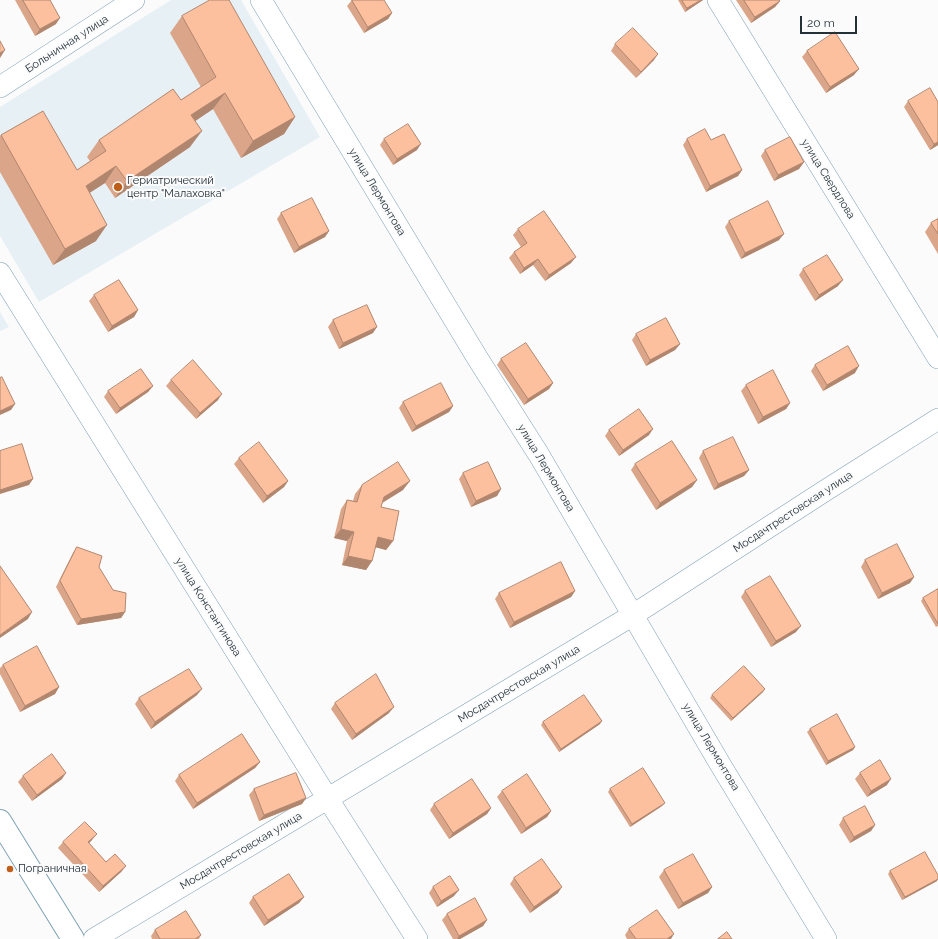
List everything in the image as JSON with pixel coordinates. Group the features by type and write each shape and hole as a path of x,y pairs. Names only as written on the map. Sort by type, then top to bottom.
{"main road":[{"path":"0,821 73,939"}],"street":[{"name":"Больничная улица","path":"0,87 134,0"},
{"name":"улица Лермонтова","path":"261,0 478,359 539,455 720,764 826,939"},
{"name":"улица Свердлова","path":"718,0 938,358"},
{"name":"улица Константинова","path":"0,273 417,939"},
{"name":"Мосдачтрестовская улица","path":"94,939 633,615 823,492 938,420"}],"shaded area":[{"name":"Гериатрический центр \"Малаховка\"","path":"171,0 241,0 320,137 39,302 0,236 0,107"},
{"path":"0,312 9,327 0,331"}],"building":[{"path":"23,0 50,0 60,18 40,29"},
{"path":"210,0 229,0 295,117 253,141 225,93 191,115 202,131 127,181 116,166 86,186 107,225 65,249 1,135 43,111 77,170 106,151 99,140 173,89 181,100 216,77 182,16"},
{"path":"352,0 384,0 392,13 368,27"},
{"path":"682,0 701,0 687,8"},
{"path":"744,0 779,0 780,1 755,17"},
{"path":"633,28 658,54 641,72 615,44"},
{"path":"835,32 859,69 830,87 807,51"},
{"path":"0,41 5,50 0,53"},
{"path":"930,88 938,102 938,142 934,144 908,101"},
{"path":"408,124 421,144 397,159 384,139"},
{"path":"705,129 711,140 724,134 742,170 710,186 687,139"},
{"path":"790,137 804,162 778,175 765,150"},
{"path":"312,198 329,231 299,247 281,213"},
{"path":"768,201 784,234 745,253 729,221"},
{"path":"544,211 576,257 549,275 538,259 524,268 514,252 527,243 518,229"},
{"path":"938,219 938,234 931,223"},
{"path":"827,255 843,280 819,295 803,269"},
{"path":"119,280 138,310 112,326 94,295"},
{"path":"367,305 377,327 343,343 333,320"},
{"path":"666,318 680,344 650,360 636,334"},
{"path":"526,343 553,383 528,399 501,359"},
{"path":"848,346 859,366 827,385 815,365"},
{"path":"193,360 222,394 200,413 171,380"},
{"path":"141,369 153,386 120,408 108,391"},
{"path":"773,370 790,403 763,417 746,385"},
{"path":"2,377 15,404 0,411 0,378"},
{"path":"441,383 453,406 416,426 403,402"},
{"path":"639,409 653,429 623,450 609,430"},
{"path":"733,437 749,470 718,484 703,451"},
{"path":"672,441 697,480 660,503 635,464"},
{"path":"259,442 288,481 267,496 239,458"},
{"path":"22,444 33,479 0,490 0,451"},
{"path":"398,462 410,481 384,497 381,507 399,511 393,541 378,537 372,561 348,556 354,532 341,529 347,500 357,502 362,485"},
{"path":"488,462 501,489 476,501 463,473"},
{"path":"897,544 914,577 882,593 865,560"},
{"path":"77,547 102,556 99,567 113,590 126,593 125,612 81,619 60,581"},
{"path":"561,562 575,591 514,622 499,593"},
{"path":"0,566 32,612 0,635"},
{"path":"770,576 801,626 776,641 745,591"},
{"path":"938,589 938,624 923,598"},
{"path":"37,646 59,687 25,706 3,665"},
{"path":"744,666 765,689 733,718 712,695"},
{"path":"189,669 202,689 155,722 139,698"},
{"path":"376,674 394,707 356,734 335,703"},
{"path":"584,695 602,721 561,749 543,722"},
{"path":"837,714 855,747 828,761 810,729"},
{"path":"242,734 260,762 197,803 179,775"},
{"path":"52,754 66,773 37,795 23,776"},
{"path":"880,760 891,779 871,791 860,773"},
{"path":"643,768 665,803 632,824 610,789"},
{"path":"296,773 306,798 264,815 254,789"},
{"path":"527,774 551,811 526,828 502,791"},
{"path":"472,779 491,808 453,833 434,804"},
{"path":"865,806 875,825 854,837 843,818"},
{"path":"85,822 97,834 88,842 106,862 115,854 126,866 103,886 63,842"},
{"path":"925,852 938,875 938,879 905,897 890,871"},
{"path":"693,854 712,887 683,903 664,870"},
{"path":"542,859 562,887 534,907 514,878"},
{"path":"289,874 304,897 268,920 253,897"},
{"path":"450,876 459,890 441,901 433,887"},
{"path":"475,898 487,920 459,936 447,914"},
{"path":"657,910 674,934 667,939 636,939 629,929"},
{"path":"186,911 201,935 195,939 160,939 155,930"},
{"path":"727,932 732,939 718,939"}],"place":[{"name":"Гериатрический центр \"Малаховка\"","path":"118,187"},
{"name":"Пограничная","path":"10,869"}]}
